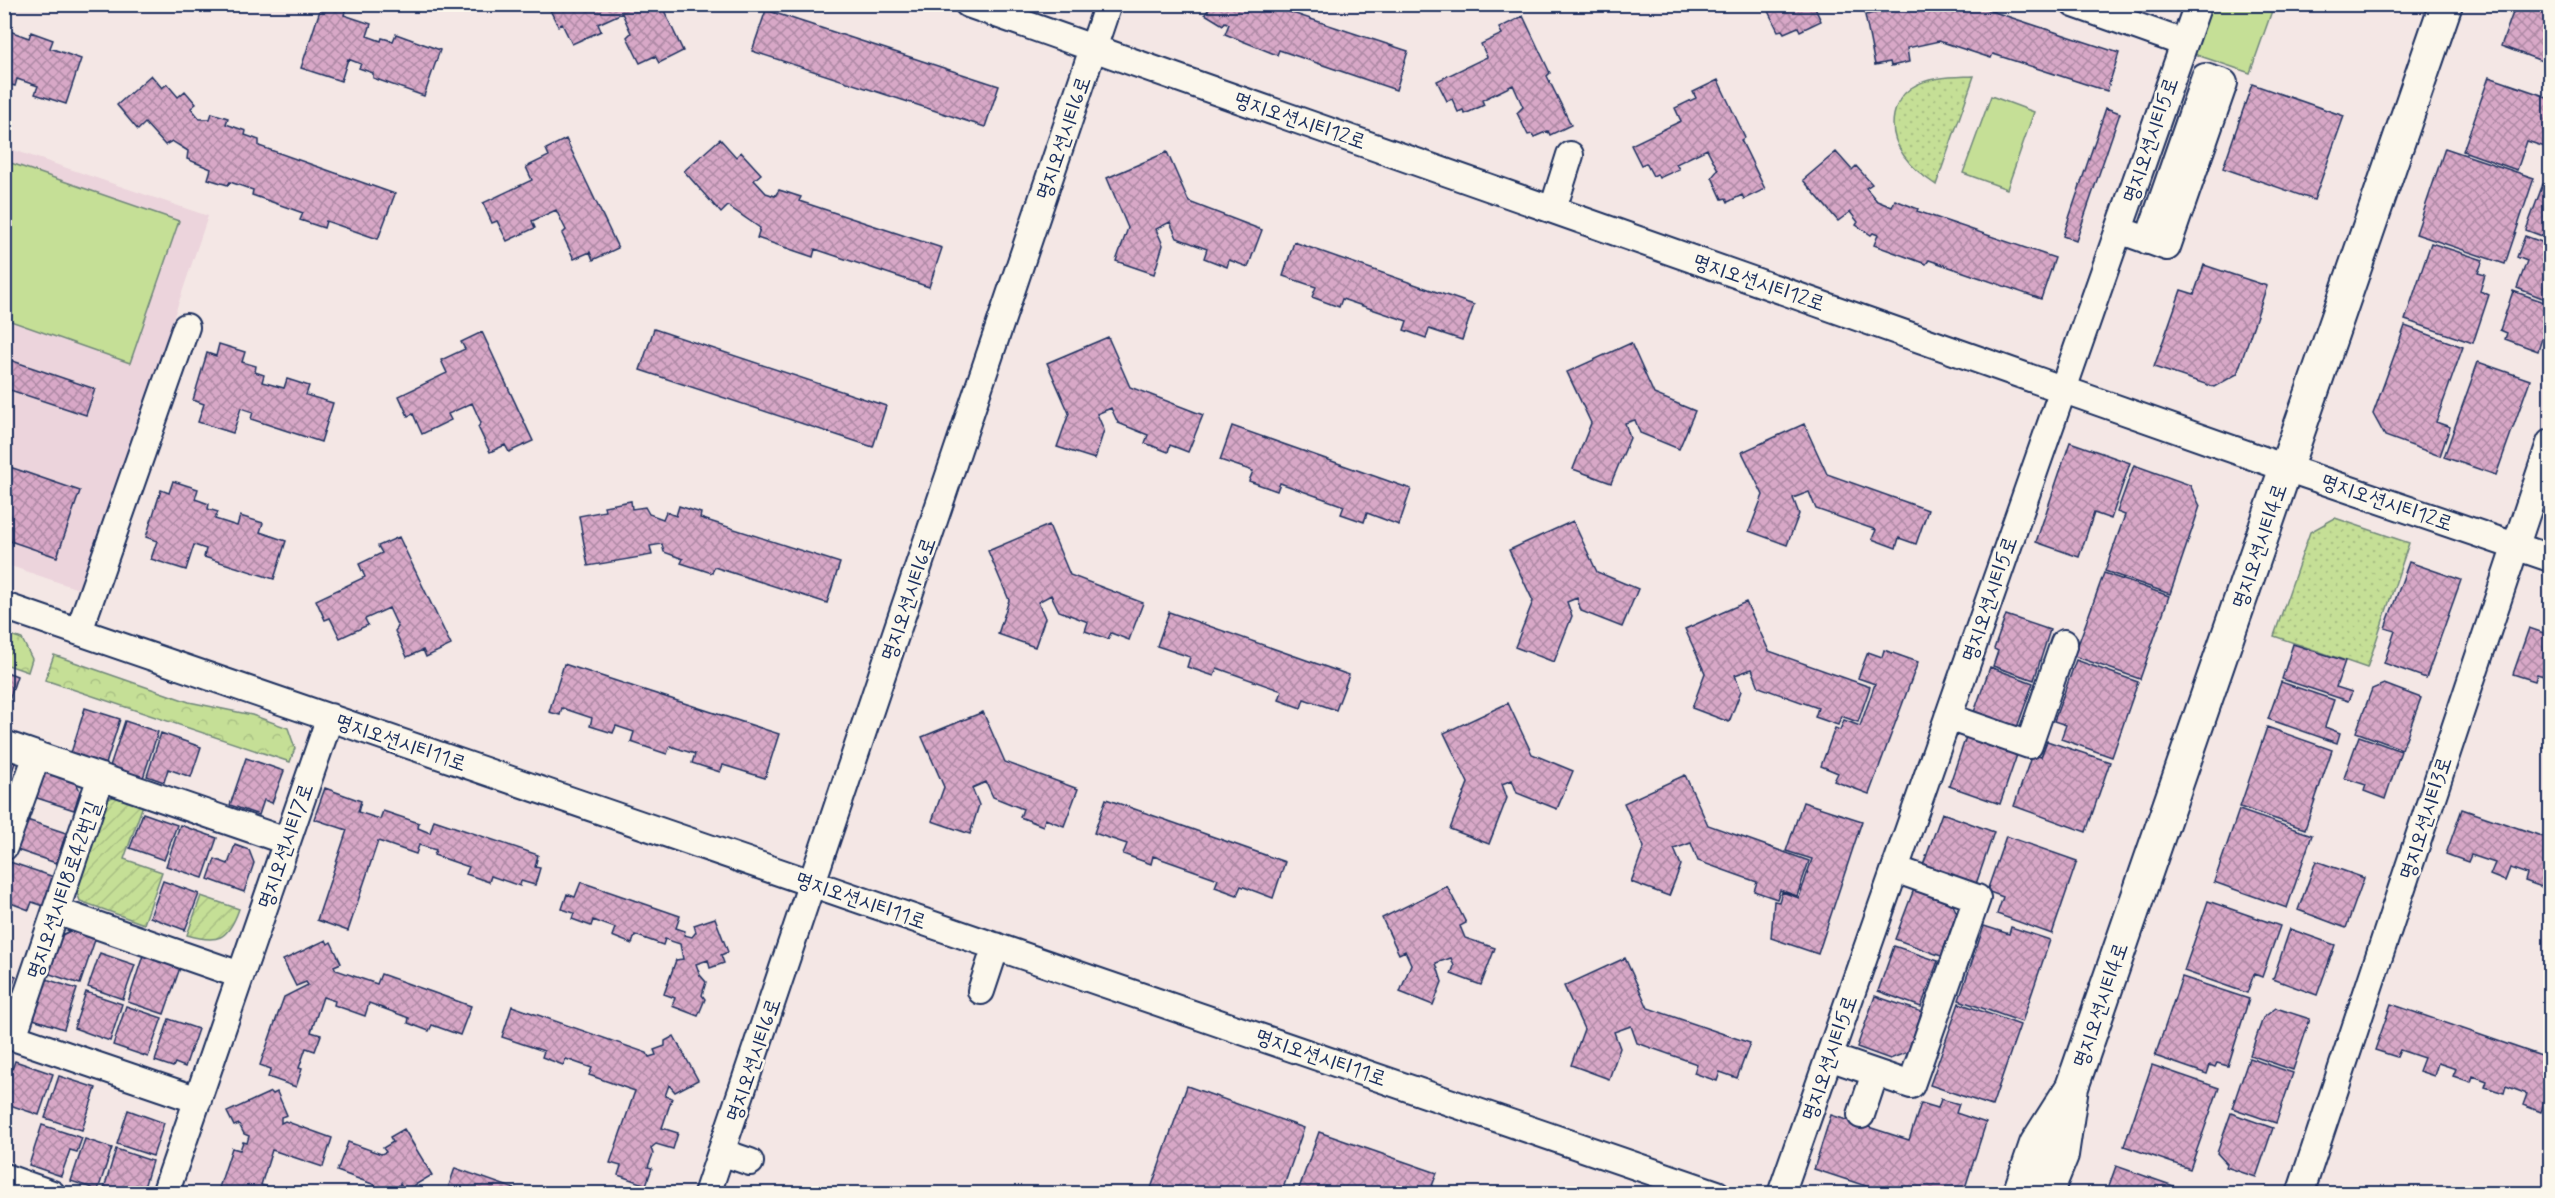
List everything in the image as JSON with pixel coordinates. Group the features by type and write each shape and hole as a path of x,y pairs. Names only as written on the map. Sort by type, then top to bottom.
{"main road":[{"name":"명지오션시티4로","path":"2072,1087 2446,4"},
{"path":"2019,1194 2036,1144 2072,1087"},
{"path":"2046,1194 2062,1155 2072,1087"}],"street":[{"name":"명지오션시티12로","path":"968,4 2286,468 2550,558"},
{"name":"명지오션시티6로","path":"707,1194 1108,4"},
{"path":"2073,4 2184,43"},
{"name":"명지오션시티5로","path":"1781,1194 2198,4"},
{"path":"2119,230 2148,241 2167,247 2224,83 2205,77 2148,241"},
{"path":"1553,209 1570,155"},
{"path":"79,631 186,327"},
{"name":"명지오션시티3로","path":"2300,1194 2550,443"},
{"name":"명지오션시티11로","path":"4,606 1717,1194"},
{"path":"1948,717 2029,745 2064,643"},
{"name":"명지오션시티7로","path":"165,1194 330,717"},
{"name":"명지오션시티8로42번길","path":"4,744 286,841"},
{"path":"4,848 37,755"},
{"name":"명지오션시티8로42번길","path":"9,1036 56,911 100,777"},
{"path":"1829,1057 1911,1085 1977,898 1895,869"},
{"path":"56,911 240,975"},
{"path":"981,992 996,946"},
{"path":"9,1036 198,1100"},
{"path":"1861,1114 1875,1073"},
{"path":"722,1152 750,1162"},
{"path":"4,1177 52,1194"}],"shaded area":[{"path":"5,147 208,216 81,590 5,564"}],"green space":[{"path":"2208,5 2274,5 2250,73 2191,53"},
{"path":"1974,76 1936,185 1918,172 1898,147 1893,126 1896,107 1904,94 1925,81"},
{"path":"1991,96 2034,112 2007,189 1963,173"},
{"path":"5,161 179,221 130,363 5,319"},
{"path":"2335,518 2409,543 2367,668 2274,636 2310,532"},
{"path":"5,633 22,639 32,659 28,672 5,664"},
{"path":"54,655 189,702 252,715 288,728 295,748 290,762 45,680"},
{"path":"116,795 143,805 124,859 162,872 144,924 80,901 73,882 98,805"},
{"path":"201,896 239,909 231,927 221,937 207,939 187,935"}],"building":[{"path":"322,4 337,4 346,7 344,15 371,24 367,36 381,41 382,38 393,41 396,34 440,50 424,96 373,78 373,73 359,68 361,64 348,59 341,81 301,68"},
{"path":"552,4 661,4 683,51 659,63 655,56 640,63 627,37 631,33 622,13 598,24 601,31 572,44 562,24 558,26 548,6"},
{"path":"1183,4 1199,4 1190,12"},
{"path":"1204,4 1265,4 1408,51 1396,90 1279,50 1277,55 1225,34 1229,24 1225,22 1223,25 1205,14 1209,9"},
{"path":"1706,4 1727,4 1715,10 1713,6 1708,8"},
{"path":"1769,4 1813,4 1821,21 1800,31 1798,27 1784,33 1782,30 1778,31 1767,9 1771,7"},
{"path":"1889,4 1984,4 1982,8 2119,53 2107,91 1993,54 1991,58 1939,41 1907,48 1909,62 1891,66 1890,62 1875,65 1865,15 1880,12 1879,7"},
{"path":"2516,4 2550,4 2550,64 2501,46"},
{"path":"766,10 999,86 985,127 752,51"},
{"path":"1523,16 1550,73 1547,76 1571,125 1550,135 1548,131 1534,137 1532,134 1528,135 1517,113 1523,107 1513,85 1482,100 1484,105 1465,114 1463,110 1458,112 1452,99 1447,101 1437,81 1487,57 1481,44 1502,34 1499,28"},
{"path":"4,29 29,38 31,32 53,40 50,48 81,59 66,104 35,94 38,86 17,79 15,86 4,83"},
{"path":"151,75 162,88 167,84 178,97 185,91 196,104 191,108 200,119 210,119 212,113 228,118 226,124 246,131 245,135 259,140 259,146 395,194 378,239 326,221 324,228 300,220 303,213 252,195 253,190 230,182 228,185 208,179 211,169 187,159 188,151 172,141 165,145 145,123 138,130 117,105"},
{"path":"2489,77 2550,98 2548,148 2527,141 2517,170 2463,151"},
{"path":"1718,80 1745,137 1741,140 1765,189 1744,199 1742,195 1728,202 1726,198 1722,199 1712,177 1718,170 1707,149 1676,164 1679,169 1659,178 1657,174 1653,176 1646,163 1641,165 1631,145 1681,121 1675,108 1696,98 1693,92"},
{"path":"2252,84 2344,116 2314,200 2223,168"},
{"path":"2106,108 2120,113 2076,241 2063,236"},
{"path":"566,139 618,248 593,260 590,252 574,259 562,234 566,230 556,210 532,221 535,228 507,241 497,221 492,223 483,203 532,180 526,167 549,156 546,149"},
{"path":"720,139 736,157 741,152 761,174 754,180 766,193 775,196 779,190 801,197 799,201 942,248 929,287 815,249 813,257 757,238 760,228 728,206 721,213 684,171"},
{"path":"2445,148 2534,178 2505,264 2416,234"},
{"path":"1167,152 1189,202 1262,230 1248,267 1229,260 1227,267 1204,258 1207,249 1177,238 1170,222 1156,229 1163,245 1154,274 1116,261 1128,228 1107,178"},
{"path":"1836,152 1852,170 1856,166 1872,184 1866,188 1877,201 1892,207 1895,200 1918,209 1917,211 2055,258 2041,299 1929,260 1926,264 1874,245 1878,235 1873,233 1871,235 1856,225 1858,222 1850,212 1838,221 1803,180"},
{"path":"2543,184 2550,187 2550,239 2526,230"},
{"path":"2525,236 2550,245 2550,301 2517,288 2527,261 2517,257"},
{"path":"1294,242 1474,305 1462,340 1429,329 1426,338 1404,330 1407,321 1342,299 1339,307 1312,297 1316,287 1283,276"},
{"path":"2431,243 2483,260 2478,273 2485,275 2480,291 2489,295 2473,343 2405,320"},
{"path":"2204,265 2267,286 2237,374 2214,387 2154,367 2181,290 2194,294"},
{"path":"2513,291 2550,304 2550,314 2538,351 2505,339 2507,333 2500,330"},
{"path":"2405,326 2463,347 2436,422 2450,427 2440,456 2385,436 2373,414"},
{"path":"654,329 886,406 873,447 640,370"},
{"path":"482,332 533,441 509,452 505,445 490,452 478,427 481,423 472,403 448,414 451,420 422,434 413,414 408,416 399,396 447,373 441,360 465,349 461,342"},
{"path":"1108,337 1130,387 1203,415 1188,452 1170,445 1168,452 1145,443 1148,435 1118,423 1111,408 1097,414 1104,430 1095,459 1057,447 1069,413 1047,363"},
{"path":"1631,343 1654,394 1695,411 1679,449 1640,433 1635,420 1625,423 1630,438 1611,483 1573,469 1591,423 1567,372"},
{"path":"219,344 245,352 242,362 256,366 255,372 264,375 262,382 284,388 287,379 309,386 306,395 333,403 321,442 251,419 253,412 241,408 233,433 198,422 204,404 193,400 207,353 216,356"},
{"path":"4,358 95,389 86,415 4,388"},
{"path":"2478,362 2530,380 2496,475 2444,457"},
{"path":"1804,424 1827,474 1928,510 1916,544 1899,538 1896,548 1872,539 1876,530 1816,509 1809,492 1793,498 1799,514 1787,545 1749,531 1763,495 1742,452"},
{"path":"1232,426 1411,489 1399,525 1367,513 1364,522 1341,514 1344,506 1280,483 1277,491 1249,481 1253,471 1220,460"},
{"path":"2070,442 2130,463 2111,519 2094,513 2079,557 2036,542"},
{"path":"4,465 80,491 57,557 4,539"},
{"path":"2134,465 2190,485 2200,506 2170,594 2105,571 2125,515 2117,512"},
{"path":"173,481 198,489 195,499 209,504 208,509 218,512 215,519 237,526 240,516 263,523 260,532 286,541 274,579 204,557 206,549 194,545 186,570 151,559 157,541 146,537 161,490 169,493"},
{"path":"631,501 632,509 645,507 649,514 663,519 666,512 676,516 679,506 701,513 700,518 840,563 827,603 714,567 712,573 681,563 683,559 664,552 662,544 650,546 652,555 588,566 579,516 605,511 604,506"},
{"path":"1573,521 1597,572 1638,589 1622,627 1581,611 1577,598 1567,602 1572,616 1554,662 1515,647 1533,601 1509,550"},
{"path":"1049,525 1070,575 1143,603 1129,640 1111,633 1108,639 1085,631 1088,622 1059,611 1051,595 1038,602 1045,618 1035,647 998,634 1009,600 988,551"},
{"path":"399,537 451,645 426,657 423,650 407,657 395,631 398,627 389,608 365,619 368,625 340,638 330,618 325,620 316,600 365,577 359,564 382,553 378,546"},
{"path":"2409,562 2461,580 2426,678 2384,663 2395,631 2385,628"},
{"path":"2104,573 2169,596 2140,679 2074,656"},
{"path":"1746,602 1769,651 1870,687 1858,722 1841,716 1838,725 1815,717 1818,708 1759,687 1752,669 1735,675 1741,691 1729,722 1692,708 1705,673 1685,629"},
{"path":"1169,612 1349,675 1336,710 1304,699 1301,708 1279,700 1282,691 1217,668 1214,676 1187,667 1190,657 1157,646"},
{"path":"2006,615 2050,630 2034,680 1993,666 1998,651 1994,649"},
{"path":"2529,628 2550,635 2550,678 2537,674 2535,681 2513,674"},
{"path":"2293,644 2345,661 2336,687 2352,692 2348,701 2282,679"},
{"path":"1884,650 1918,662 1869,794 1834,781 1838,773 1821,766 1835,728 1840,730 1844,720 1860,726 1875,684 1858,678 1868,652 1882,657"},
{"path":"2076,660 2138,682 2112,757 2061,739 2066,725 2054,721"},
{"path":"564,664 779,734 765,778 723,765 720,772 692,763 695,754 670,746 667,754 631,742 634,732 616,726 613,733 590,726 592,718 562,708 560,715 549,712"},
{"path":"1990,667 2033,683 2015,733 1972,718"},
{"path":"4,671 17,676 5,713 4,712"},
{"path":"2281,682 2334,700 2325,727 2340,733 2337,743 2268,719"},
{"path":"2384,684 2421,698 2402,749 2356,732 2372,689"},
{"path":"1508,703 1532,754 1573,771 1557,809 1517,793 1512,780 1502,784 1507,798 1489,844 1450,829 1468,783 1444,733"},
{"path":"85,708 120,719 106,764 71,753"},
{"path":"983,712 1005,762 1078,789 1064,826 1045,819 1043,826 1020,817 1023,809 993,797 986,782 972,788 979,805 970,834 932,821 944,787 922,737"},
{"path":"125,721 158,732 143,778 110,766"},
{"path":"2267,727 2332,750 2305,829 2240,807"},
{"path":"1968,731 2019,749 2000,804 1949,786"},
{"path":"161,733 201,747 191,777 168,769 164,782 147,776"},
{"path":"2359,736 2401,751 2385,799 2364,791 2366,785 2344,778"},
{"path":"2047,741 2110,762 2086,832 2014,806 2032,754 2041,757"},
{"path":"4,756 16,760 5,791 4,791"},
{"path":"246,758 284,771 272,803 264,800 259,815 230,805"},
{"path":"42,765 73,776 80,791 74,810 31,796"},
{"path":"1685,775 1708,825 1809,861 1797,896 1780,890 1777,899 1754,891 1757,882 1698,861 1691,843 1674,849 1681,865 1669,896 1631,882 1644,847 1624,803"},
{"path":"325,788 361,801 358,812 380,819 383,811 419,823 418,828 430,833 434,820 538,855 535,867 540,868 535,885 521,881 520,886 491,876 489,882 466,874 469,867 434,855 436,850 419,845 416,854 378,841 348,931 317,920 347,830 314,819"},
{"path":"1106,799 1285,862 1273,898 1241,886 1237,895 1215,887 1218,879 1153,856 1151,864 1123,854 1127,844 1094,833"},
{"path":"1803,802 1862,821 1818,954 1771,938 1774,901 1779,902 1782,892 1799,898 1812,859 1786,851"},
{"path":"2462,809 2550,839 2550,883 2545,881 2542,887 2525,881 2527,874 2510,868 2505,881 2490,875 2495,863 2471,855 2468,862 2446,854"},
{"path":"2239,810 2312,835 2287,908 2214,882"},
{"path":"143,813 177,825 164,860 130,848"},
{"path":"1942,813 1994,832 1975,887 1922,868"},
{"path":"21,818 66,833 56,863 11,848"},
{"path":"180,825 217,838 203,878 166,866"},
{"path":"2006,836 2077,861 2052,934 1997,914 2003,897 1987,891"},
{"path":"235,845 249,850 254,863 244,892 208,879 215,859 228,864"},
{"path":"7,861 54,877 44,906 32,902 29,910 8,902 4,911 4,867"},
{"path":"2316,861 2364,878 2346,928 2298,910"},
{"path":"163,881 199,894 185,930 150,917"},
{"path":"581,882 680,916 676,928 685,931 684,935 692,937 696,932 694,925 715,918 728,952 721,955 724,963 710,968 708,960 696,964 700,975 706,982 702,995 705,999 698,1016 672,1006 675,998 664,994 676,960 683,959 680,944 665,939 663,945 635,935 632,944 612,936 615,928 593,920 591,926 572,919 574,913 562,909 567,894 575,897"},
{"path":"1447,886 1466,923 1460,926 1465,938 1495,948 1481,985 1451,974 1454,966 1451,958 1436,963 1442,982 1433,1005 1400,992 1411,964 1405,951 1399,954 1382,918"},
{"path":"1914,889 1952,903 1957,913 1941,956 1895,939"},
{"path":"2208,901 2280,926 2262,977 2254,974 2247,993 2184,971"},
{"path":"1984,926 2009,934 2011,927 2050,940 2022,1022 1959,1000"},
{"path":"74,929 96,937 80,984 44,972 56,938"},
{"path":"2290,929 2335,945 2317,995 2273,979"},
{"path":"326,940 328,944 331,942 341,963 334,966 336,970 377,984 381,974 471,1006 460,1035 432,1025 429,1031 408,1023 409,1018 369,1003 365,1016 334,1005 335,1001 323,997 311,1032 321,1035 315,1051 306,1048 299,1068 302,1069 296,1087 268,1077 271,1069 260,1065 284,997 308,985 306,982 296,986 283,960"},
{"path":"1894,946 1938,961 1921,1007 1878,991"},
{"path":"145,949 182,962 164,1014 128,1002"},
{"path":"100,953 135,965 123,999 88,987"},
{"path":"1625,958 1648,1008 1750,1043 1737,1078 1720,1072 1717,1081 1694,1073 1697,1064 1637,1043 1631,1026 1614,1032 1620,1048 1609,1079 1571,1065 1584,1029 1564,986"},
{"path":"4,972 16,976 4,1009"},
{"path":"2182,977 2249,999 2228,1066 2217,1063 2215,1067 2210,1065 2207,1074 2155,1056"},
{"path":"43,978 77,989 64,1029 30,1018"},
{"path":"86,992 122,1004 110,1041 74,1028"},
{"path":"1875,996 1922,1012 1908,1052 1890,1059 1857,1047"},
{"path":"1959,1003 2020,1025 1992,1106 1930,1085"},
{"path":"2391,1004 2550,1059 2550,1099 2546,1098 2541,1112 2523,1105 2527,1094 2506,1086 2504,1093 2485,1087 2487,1081 2473,1076 2471,1082 2453,1076 2456,1069 2438,1063 2434,1076 2419,1071 2424,1058 2400,1050 2397,1057 2375,1050"},
{"path":"126,1006 162,1018 148,1057 113,1045"},
{"path":"512,1006 647,1053 649,1057 656,1055 654,1050 665,1046 665,1041 674,1036 698,1080 675,1092 669,1085 665,1096 672,1098 662,1128 678,1133 673,1149 656,1144 651,1148 653,1154 648,1167 652,1168 646,1185 618,1175 621,1166 610,1163 635,1091 589,1075 592,1068 566,1059 563,1065 542,1057 544,1051 502,1037"},
{"path":"2276,1008 2310,1019 2293,1070 2250,1055 2263,1018"},
{"path":"169,1019 198,1029 185,1067 175,1063 173,1067 155,1061"},
{"path":"2249,1058 2293,1073 2276,1123 2232,1108"},
{"path":"15,1061 53,1074 39,1115 4,1103 4,1091"},
{"path":"2152,1065 2219,1088 2190,1169 2124,1146"},
{"path":"59,1076 96,1088 82,1130 45,1118"},
{"path":"1187,1086 1304,1128 1281,1194 1149,1194"},
{"path":"271,1092 273,1094 277,1092 287,1115 281,1117 281,1123 285,1121 332,1138 323,1167 272,1150 261,1185 268,1187 266,1194 217,1194 232,1148 240,1150 243,1142 247,1143 249,1136 244,1134 239,1124 234,1126 227,1112"},
{"path":"1941,1099 1959,1104 1956,1113 1986,1123 1963,1194 1890,1194 1814,1169 1831,1115 1909,1140 1921,1103 1938,1108"},
{"path":"128,1110 164,1123 153,1156 117,1144"},
{"path":"2231,1113 2273,1128 2256,1177 2226,1167 2227,1164 2217,1153"},
{"path":"42,1125 82,1138 77,1152 70,1150 61,1176 29,1165"},
{"path":"404,1129 432,1175 405,1191 400,1183 397,1191 403,1194 372,1194 375,1185 337,1171 348,1142 381,1154 386,1152 383,1148 393,1142 390,1137"},
{"path":"1319,1132 1437,1173 1429,1194 1297,1194"},
{"path":"85,1139 112,1148 98,1190 71,1181"},
{"path":"116,1149 152,1161 142,1194 103,1192"},
{"path":"2116,1166 2197,1194 2106,1194"},
{"path":"455,1168 529,1194 446,1194"}]}
